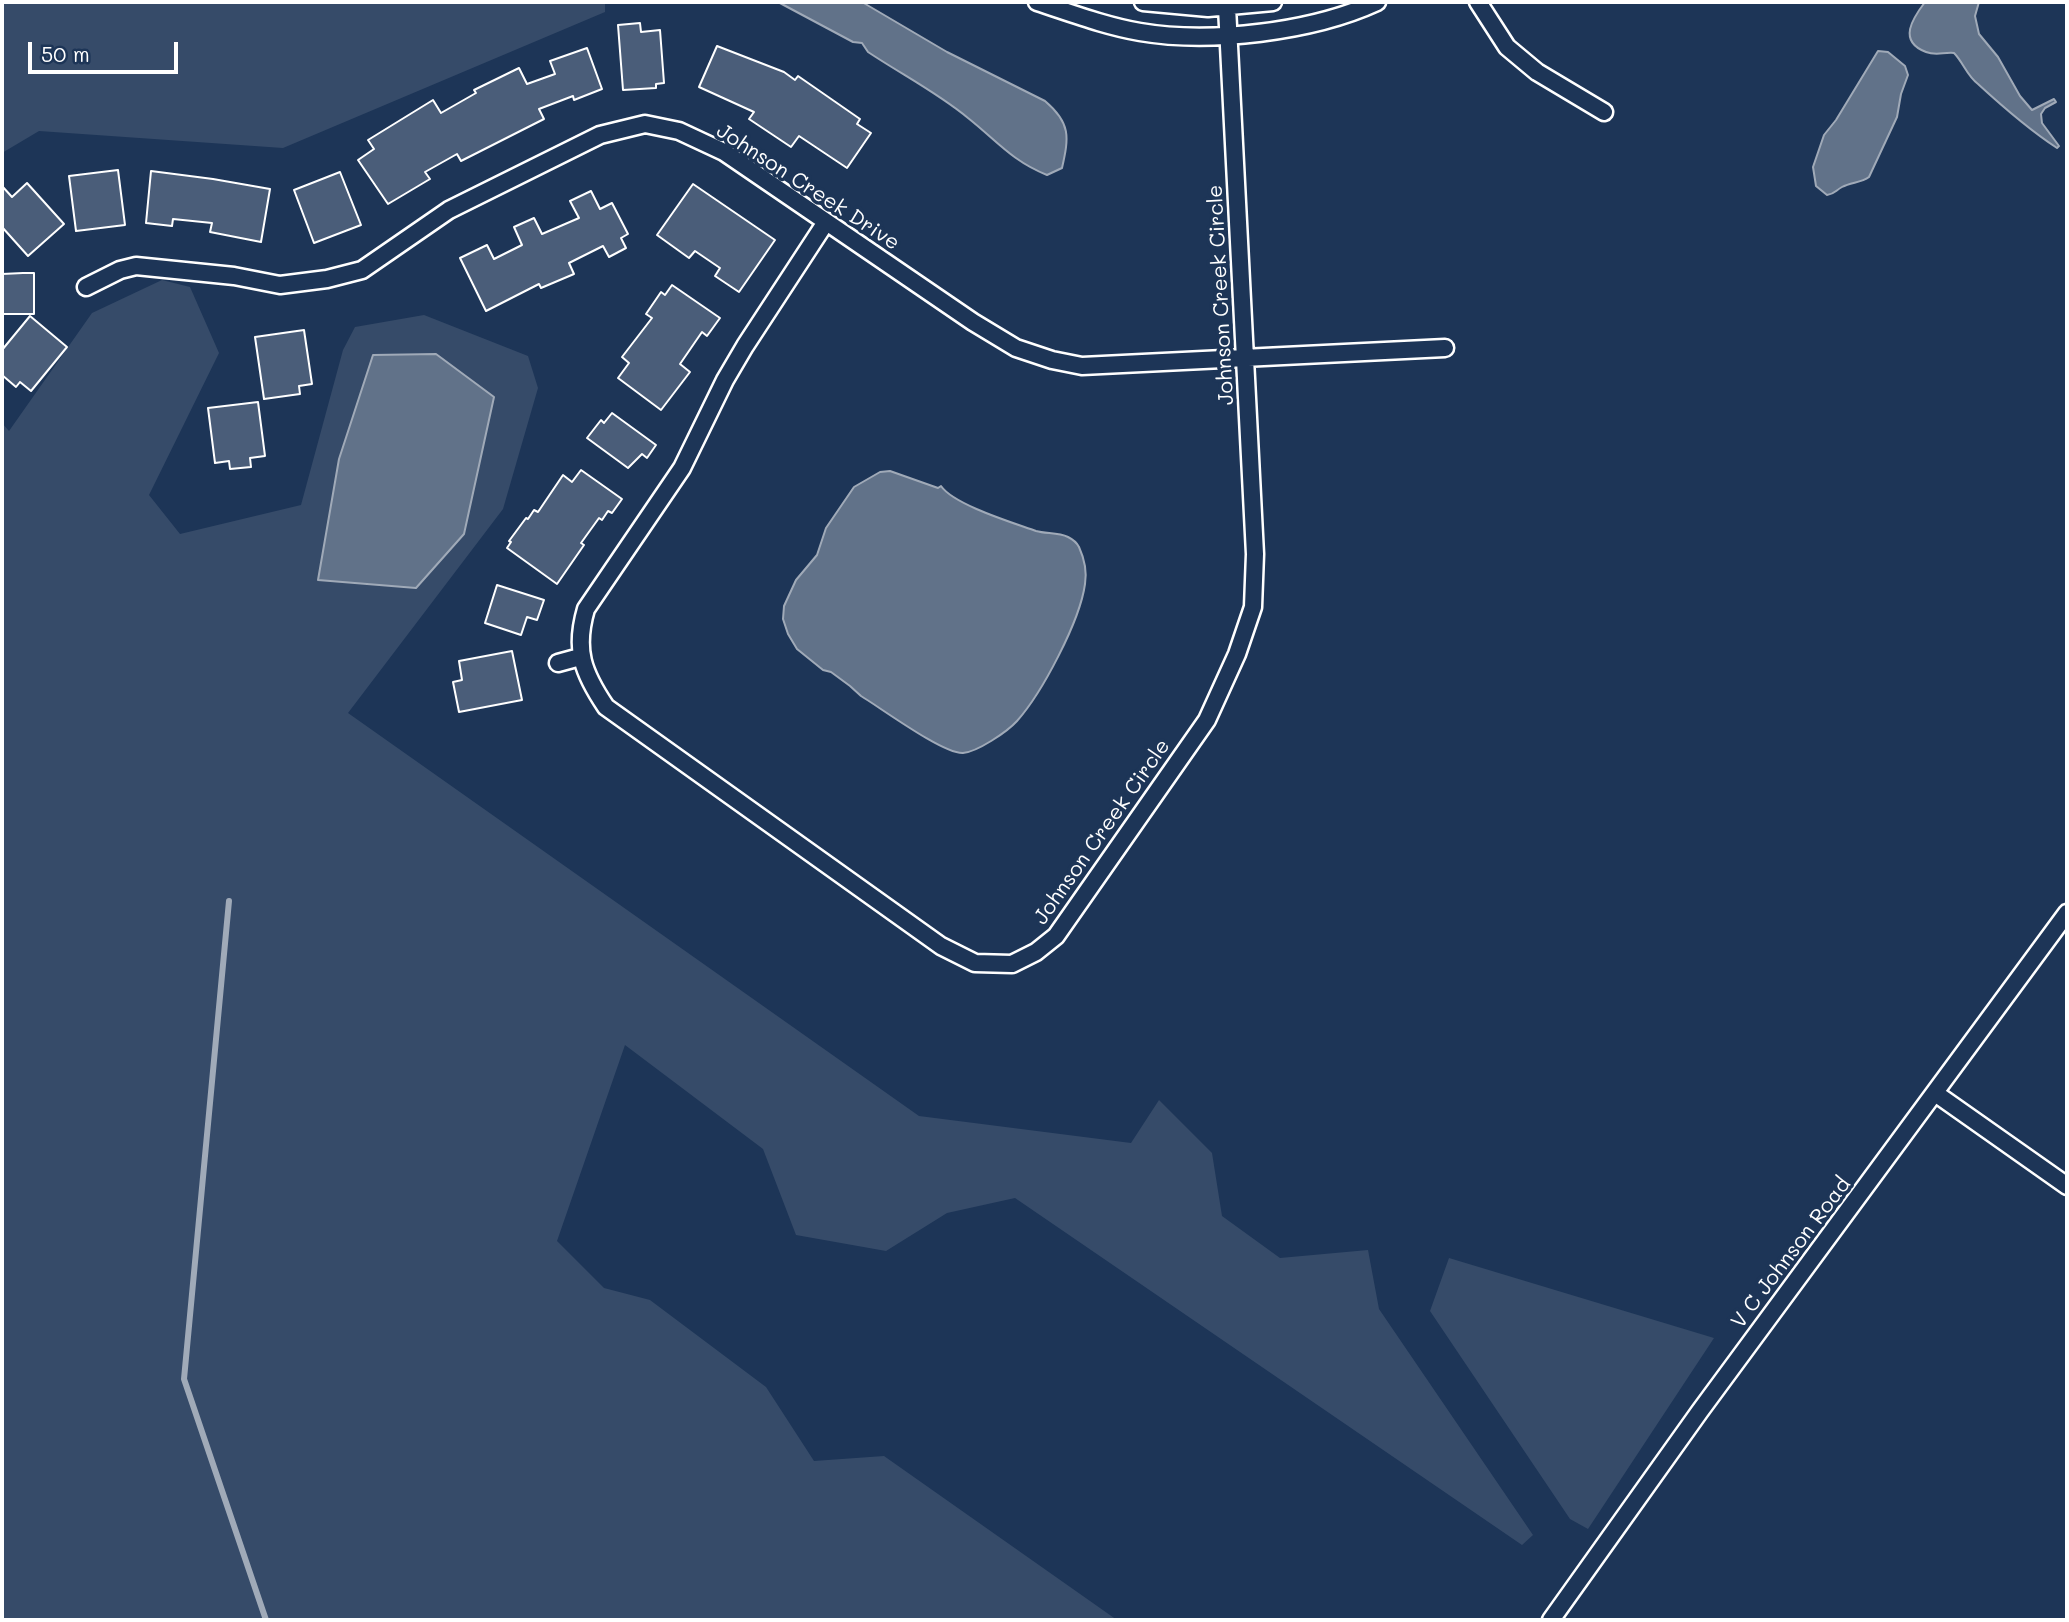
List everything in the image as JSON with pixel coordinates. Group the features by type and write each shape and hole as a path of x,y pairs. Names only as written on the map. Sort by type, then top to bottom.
{"street":[{"path":"1037,2 1094,21 1142,32 1194,36 1294,28 1377,2"},
{"path":"1143,2 1208,8 1273,2"},
{"path":"1478,2 1507,47 1537,72 1604,112"},
{"name":"Johnson Creek Circle","path":"826,222 725,380 682,468 586,609 580,631 580,657 590,682 606,707 941,946 975,963 1012,964 1036,952 1056,936 1207,720 1237,654 1253,607 1255,554 1227,6"},
{"name":"Johnson Creek Drive","path":"86,287 120,270 136,266 234,276 279,285 327,279 362,270 449,209 600,135 645,124 678,131 723,152 973,322 1016,348 1043,357 1082,366 1446,348"},
{"path":"558,663 580,657"},
{"name":"V C Johnson Road","path":"1550,1620 1700,1411 2067,913"},
{"path":"1936,1093 2067,1186"}],"shaded area":[{"path":"2,2 605,2 605,12 283,148 39,131 2,153"},
{"path":"778,2 862,2 947,52 1045,101 1060,116 1066,131 1062,168 1047,175 1024,163 944,100 868,52 862,43 853,42"},
{"path":"1925,2 1979,2 1975,16 1979,34 1998,57 2020,96 2032,110 2054,99 2056,102 2045,108 2041,114 2042,123 2059,146 2057,148 2016,118 1974,81 1954,53 1930,53 1912,42 1912,22"},
{"path":"1878,51 1888,52 1905,66 1908,75 1897,117 1869,177 1845,185 1827,195 1816,186 1813,167 1824,135"},
{"path":"162,280 190,287 219,353 149,495 180,534 301,505 343,350 355,327 424,315 528,356 538,388 503,509 348,713 919,1116 1131,1143 1159,1100 1212,1153 1222,1216 1280,1258 1368,1250 1379,1309 1533,1535 1522,1545 1015,1198 947,1213 886,1251 796,1235 763,1149 625,1045 557,1241 604,1288 650,1300 766,1387 814,1461 884,1456 1117,1620 2,1620 2,423 9,431 92,313"},
{"path":"436,354 494,397 464,534 416,588 318,580 339,459 373,355"},
{"path":"890,471 938,488 941,486 958,500 1000,518 1036,531 1068,537 1079,547 1085,565 1085,584 1076,617 1037,693 1017,721 992,741 969,752 954,751 927,739 861,696 831,672 823,670 797,649 783,619 784,606 796,580 817,555 826,528 854,487 880,472"},
{"path":"1449,1258 1714,1338 1588,1529 1570,1519 1430,1311"}],"building":[{"path":"640,23 641,32 660,30 664,83 656,84 656,88 623,90 618,25"},
{"path":"717,46 784,72 795,80 798,76 860,119 857,124 871,133 847,168 799,136 791,147 749,119 754,112 699,87"},
{"path":"587,48 602,89 574,100 573,96 539,109 544,119 461,161 457,154 425,172 430,179 388,204 358,160 374,149 368,140 433,100 441,113 476,93 474,90 519,68 527,84 555,74 550,61"},
{"path":"118,170 125,225 76,231 69,176"},
{"path":"151,171 270,189 261,242 210,232 212,223 173,219 172,226 146,223"},
{"path":"340,172 361,225 314,243 294,190"},
{"path":"27,183 64,224 28,256 2,227 2,186 12,197"},
{"path":"693,184 775,240 739,292 715,276 720,268 695,251 689,258 657,235"},
{"path":"591,191 600,209 612,203 628,234 621,238 626,248 609,257 603,246 569,263 574,274 541,288 539,284 486,311 460,258 487,245 494,259 522,245 514,227 534,218 542,234 579,218 570,201"},
{"path":"34,273 34,314 2,314 2,274"},
{"path":"672,285 720,318 707,336 702,332 680,364 690,372 661,410 618,378 629,363 622,357 652,318 646,314 661,292 665,295"},
{"path":"30,316 67,347 31,391 20,382 16,387 2,375 2,350"},
{"path":"304,330 312,384 299,386 300,394 264,399 255,337"},
{"path":"258,402 265,456 250,458 251,467 230,469 229,461 215,463 208,408"},
{"path":"612,413 656,445 647,458 642,454 628,468 587,438 601,420 604,423"},
{"path":"581,470 622,499 612,513 608,511 602,520 599,518 557,584 507,548 526,518 528,519 534,510 538,512 563,475 572,482"},
{"path":"497,585 544,600 537,620 527,617 521,635 485,623"},
{"path":"512,651 522,700 459,712 453,682 462,680 459,661"}],"waterway":[{"path":"229,901 184,1379 266,1620"}]}
